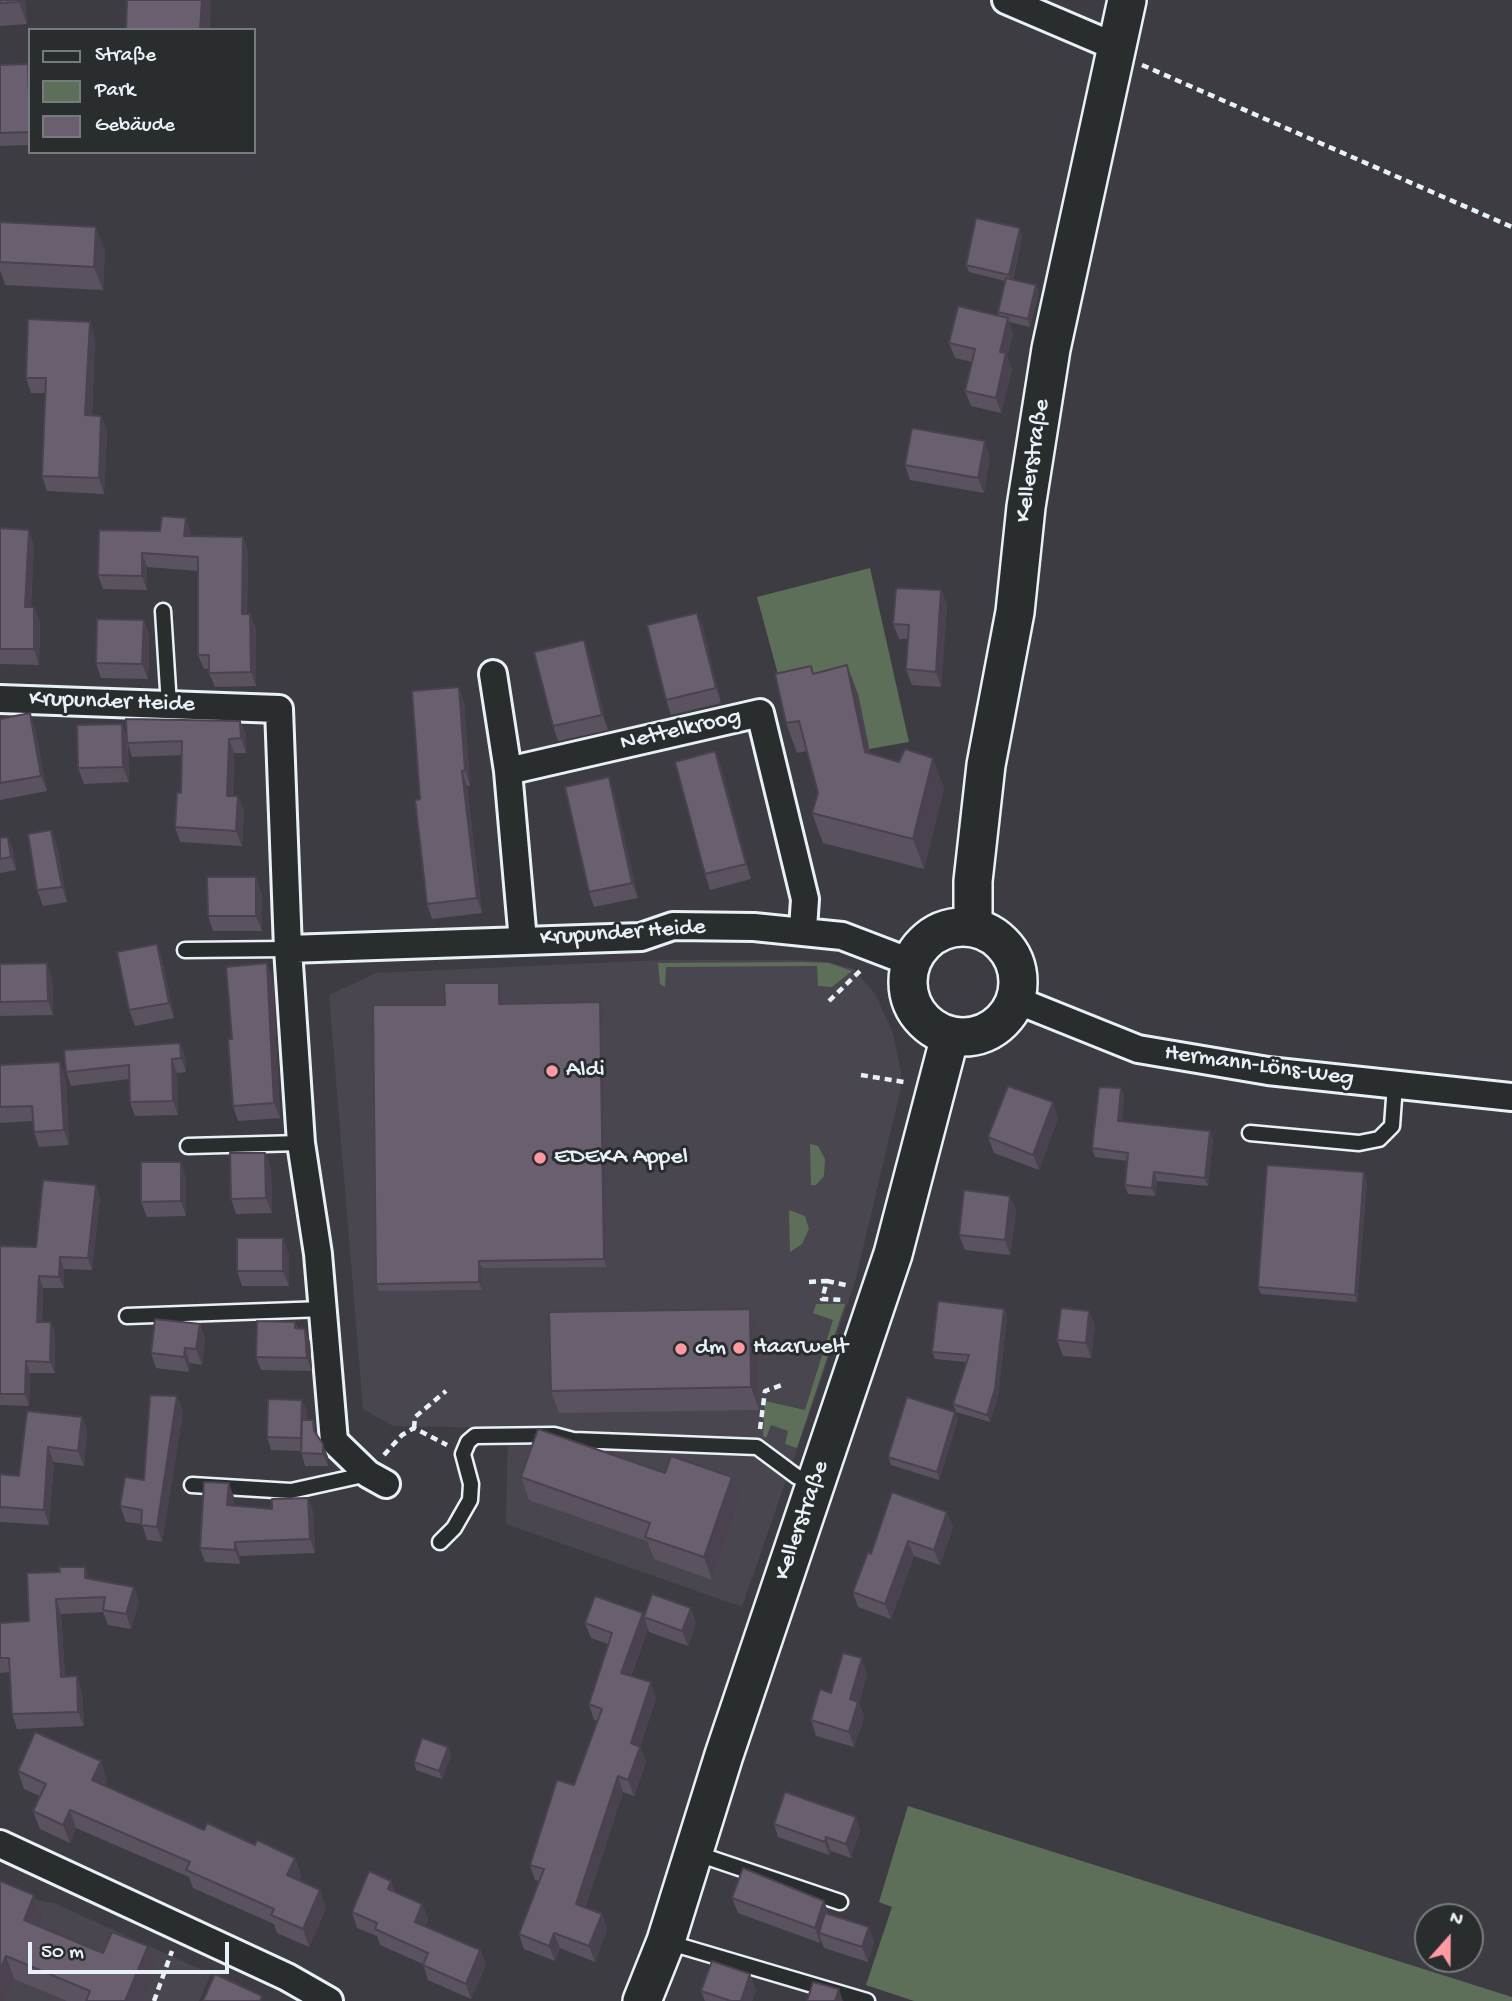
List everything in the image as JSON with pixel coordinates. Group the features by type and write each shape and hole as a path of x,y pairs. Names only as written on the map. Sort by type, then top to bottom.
{"main road":[{"name":"Kellerstraße","path":"973,927 973,881 986,765 1015,612 1026,507 1051,349 1127,0"},
{"path":"953,927 973,927 991,934 1005,946 1015,962 1019,981 1016,1000 1006,1018 990,1031 971,1038 950,1036 923,1021 908,994 910,962 920,946 935,933 953,927"},
{"name":"Kellerstraße","path":"642,2001 666,1941 893,1254 950,1036"}],"street":[{"path":"1006,0 1116,47"},
{"path":"493,674 508,771 523,941"},
{"name":"Krupunder Heide","path":"0,699 279,709 288,949 301,1143 324,1309 334,1441 377,1479"},
{"name":"Nettelkroog","path":"508,771 760,713 805,899 803,929"},
{"name":"Krupunder Heide","path":"288,949 641,937 673,926 803,929 851,938 910,962"},
{"name":"Hermann-Löns-Weg","path":"1016,1000 1138,1049 1269,1071 1512,1097"},
{"path":"0,1844 287,1978 329,2001"}],"lane":[{"path":"163,611 169,705"},
{"name":"Krupunder Heide","path":"185,950 288,949"},
{"path":"1250,1133 1359,1143 1379,1139 1392,1126 1395,1084"},
{"path":"188,1146 301,1143"},
{"path":"127,1316 324,1309"},
{"path":"440,1542 454,1528 470,1500 471,1484 463,1454 468,1442 475,1436 554,1435 573,1440 757,1447 796,1476 815,1484"},
{"path":"192,1485 291,1491 377,1479"},
{"path":"694,1853 840,1902"},
{"path":"666,1941 867,2001"}],"path":[{"path":"1116,47 1128,59 1512,227"},
{"path":"829,1001 864,968"},
{"path":"861,1075 904,1082"},
{"path":"827,1281 822,1299 852,1301"},
{"path":"809,1282 827,1281 856,1288"},
{"path":"757,1447 765,1391 782,1385"},
{"path":"414,1428 415,1417 446,1391"},
{"path":"377,1479 402,1435 414,1428"},
{"path":"414,1428 463,1454"},
{"path":"155,2001 173,1951"}],"shaded area":[{"path":"662,960 801,960 828,962 854,969 875,994 893,1033 901,1073 901,1088 855,1282 742,1607 506,1524 508,1428 393,1426 363,1409 329,995 376,973"},
{"path":"0,1892 54,1903 211,1974 199,2001 0,2001"}],"green space":[{"path":"870,568 909,742 869,749 858,695 786,704 757,597"},
{"path":"658,963 829,963 852,971 832,987 818,986 817,966 666,967 665,987 660,984"},
{"path":"810,1144 818,1146 825,1159 824,1176 816,1185 811,1185"},
{"path":"789,1210 805,1216 809,1229 802,1244 790,1252"},
{"path":"816,1304 845,1304 797,1448 785,1444 788,1431 771,1425 766,1438 763,1436 765,1401 805,1410 833,1320 813,1313"},
{"path":"908,1806 1414,1966 1414,1973 1436,1973 1512,1997 1512,2001 914,2001 866,1985 892,1907 879,1902"}],"building":[{"path":"0,0 18,0 19,2 0,3"},
{"path":"127,0 202,0 200,28 126,28"},
{"path":"28,64 28,132 0,133 0,65"},
{"path":"976,218 1020,228 1009,275 966,265"},
{"path":"0,222 96,227 94,267 0,262"},
{"path":"1006,278 1036,285 1028,319 998,312"},
{"path":"958,306 1008,318 1000,352 1006,353 996,398 965,391 975,349 949,343"},
{"path":"28,319 90,322 85,415 101,416 99,478 42,476 46,378 26,378"},
{"path":"912,428 985,441 978,478 905,465"},
{"path":"162,516 186,518 184,536 243,537 242,614 250,614 251,672 209,673 209,655 198,655 198,557 142,553 142,576 98,575 99,530 160,531"},
{"path":"0,528 29,530 25,607 34,607 34,649 0,649"},
{"path":"896,588 941,590 936,672 906,669 909,625 893,624"},
{"path":"697,613 716,688 666,700 647,625"},
{"path":"97,619 144,620 142,664 96,663"},
{"path":"584,640 602,715 553,726 534,652"},
{"path":"847,665 865,752 899,762 905,749 933,758 913,839 812,813 818,793 799,721 786,723 775,674 811,666 813,674"},
{"path":"459,687 465,770 462,771 477,898 427,904 415,800 420,799 412,691"},
{"path":"30,713 41,776 0,783 0,719"},
{"path":"126,719 240,721 241,738 229,739 227,796 238,796 236,831 175,827 177,792 181,793 182,741 127,743"},
{"path":"122,724 123,767 78,768 77,725"},
{"path":"715,751 746,864 705,874 675,762"},
{"path":"609,777 632,883 589,892 565,787"},
{"path":"51,830 62,887 37,890 28,834"},
{"path":"8,837 11,857 0,859 0,838"},
{"path":"207,877 256,877 256,916 208,916"},
{"path":"157,944 169,1003 129,1010 117,952"},
{"path":"47,963 48,1001 0,1002 0,964"},
{"path":"267,963 274,1103 233,1106 228,1039 232,1039 226,967"},
{"path":"444,983 499,983 499,1004 600,1002 604,1259 479,1261 479,1282 376,1284 373,1005 445,1005"},
{"path":"180,1043 181,1058 172,1059 173,1101 130,1102 129,1065 66,1072 64,1050"},
{"path":"60,1062 64,1130 34,1132 32,1106 0,1107 0,1065"},
{"path":"1008,1086 1053,1102 1033,1155 988,1137"},
{"path":"1099,1087 1121,1088 1118,1121 1210,1131 1205,1178 1154,1172 1152,1188 1125,1185 1128,1153 1092,1148"},
{"path":"230,1153 265,1153 266,1198 231,1199"},
{"path":"141,1162 181,1162 181,1201 141,1202"},
{"path":"1267,1165 1364,1172 1355,1295 1258,1287"},
{"path":"43,1180 96,1185 88,1258 60,1257 59,1277 39,1276 37,1322 51,1322 50,1362 26,1361 25,1394 0,1394 0,1246 36,1247"},
{"path":"964,1190 1010,1196 1005,1240 959,1235"},
{"path":"237,1238 283,1238 283,1271 237,1271"},
{"path":"938,1301 1004,1309 995,1389 987,1415 953,1404 969,1355 932,1352"},
{"path":"1061,1308 1089,1311 1086,1343 1057,1340"},
{"path":"750,1309 751,1387 551,1391 549,1312"},
{"path":"155,1319 200,1324 196,1349 185,1348 184,1357 151,1353"},
{"path":"257,1321 295,1322 295,1328 305,1329 307,1358 256,1357"},
{"path":"150,1395 177,1396 157,1527 141,1525 142,1510 120,1506 125,1477 144,1480"},
{"path":"907,1397 955,1412 937,1472 888,1457"},
{"path":"268,1399 302,1400 301,1438 267,1437"},
{"path":"27,1411 82,1417 78,1451 48,1447 44,1510 0,1507 0,1474 19,1476"},
{"path":"302,1420 313,1420 314,1431 323,1444 323,1454 301,1453"},
{"path":"538,1429 665,1473 671,1456 732,1477 704,1557 645,1537 650,1523 521,1477"},
{"path":"204,1482 229,1483 227,1505 272,1509 272,1499 308,1498 310,1539 235,1542 235,1550 200,1548"},
{"path":"892,1492 947,1512 934,1550 908,1541 885,1604 853,1592 868,1552 871,1554"},
{"path":"59,1567 85,1567 85,1578 134,1587 126,1614 103,1610 105,1597 56,1599 61,1677 77,1676 78,1712 12,1714 9,1658 0,1658 0,1623 29,1621 27,1573 60,1572"},
{"path":"652,1594 691,1608 682,1631 644,1617"},
{"path":"595,1596 643,1613 621,1673 651,1682 631,1743 640,1747 628,1780 618,1776 576,1904 602,1914 589,1946 554,1933 549,1946 519,1934 544,1869 530,1865 557,1780 574,1785 602,1709 589,1704 612,1633 585,1623"},
{"path":"843,1653 862,1658 850,1699 858,1702 849,1732 811,1720 820,1689 831,1693"},
{"path":"35,1732 101,1761 92,1780 204,1830 207,1823 255,1845 257,1840 295,1858 287,1875 320,1890 303,1929 271,1915 274,1909 186,1870 190,1862 70,1810 63,1825 33,1811 46,1784 18,1771"},
{"path":"422,1738 448,1747 439,1771 414,1762"},
{"path":"785,1792 856,1817 846,1844 826,1837 825,1842 774,1824"},
{"path":"743,1868 824,1901 815,1928 732,1898"},
{"path":"369,1871 391,1881 388,1889 422,1904 415,1922 480,1950 466,1984 423,1965 428,1953 375,1929 377,1923 352,1912"},
{"path":"0,1881 34,1895 24,1920 103,1953 112,1932 148,1946 125,2001 86,2001 90,1991 6,1956 0,1970"},
{"path":"825,1913 869,1927 862,1947 819,1933"},
{"path":"712,1961 750,1974 741,2001 731,2001 701,1991"},
{"path":"215,1974 262,1996 260,2001 203,2001"},
{"path":"813,1982 839,1989 835,2001 807,2001"}],"place":[{"name":"Aldi","path":"552,1071"},
{"name":"EDEKA Appel","path":"540,1158"},
{"name":"Haarwelt","path":"739,1348"},
{"name":"dm","path":"681,1349"}]}
